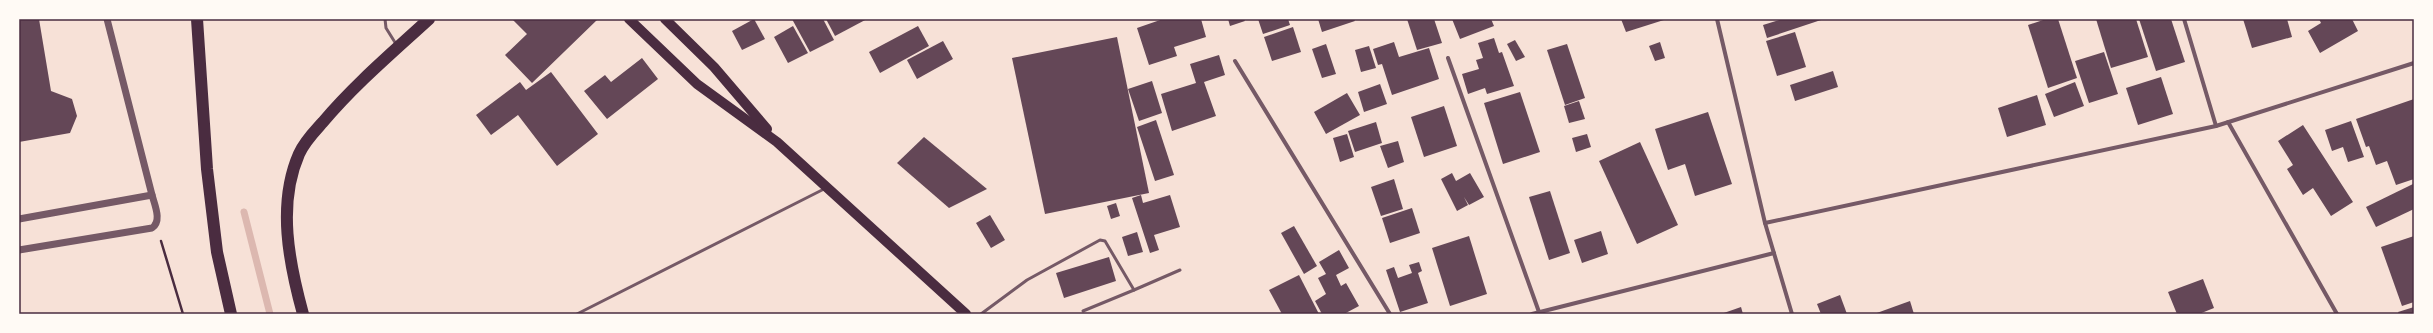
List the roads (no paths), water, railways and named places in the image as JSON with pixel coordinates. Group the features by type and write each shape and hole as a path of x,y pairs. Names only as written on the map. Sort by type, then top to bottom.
{"highway":[{"path":"197,19 206,169 217,252 231,314"},
{"path":"303,314 291,264 288,236 290,186 300,152 338,104 429,19"}],"main road":[{"path":"629,19 697,84 777,142 966,314"},
{"path":"665,19 714,67 777,142"}],"street":[{"path":"19,250 152,228 158,221 107,19"},
{"path":"1717,19 1765,223 1792,314"},
{"path":"2184,19 2216,126"},
{"path":"1448,58 1539,312"},
{"path":"1235,61 1390,314"},
{"path":"1765,223 2216,126 2414,63"},
{"path":"2228,122 2337,314"},
{"path":"19,220 152,195"},
{"path":"1532,314 1774,253"}],"lane":[{"path":"385,19 386,28 398,47"},
{"path":"577,314 827,188"},
{"path":"981,314 1027,280 1100,240 1105,241 1134,290"},
{"path":"1083,311 1180,270"}],"waterway":[{"path":"244,212 270,314"}]}
